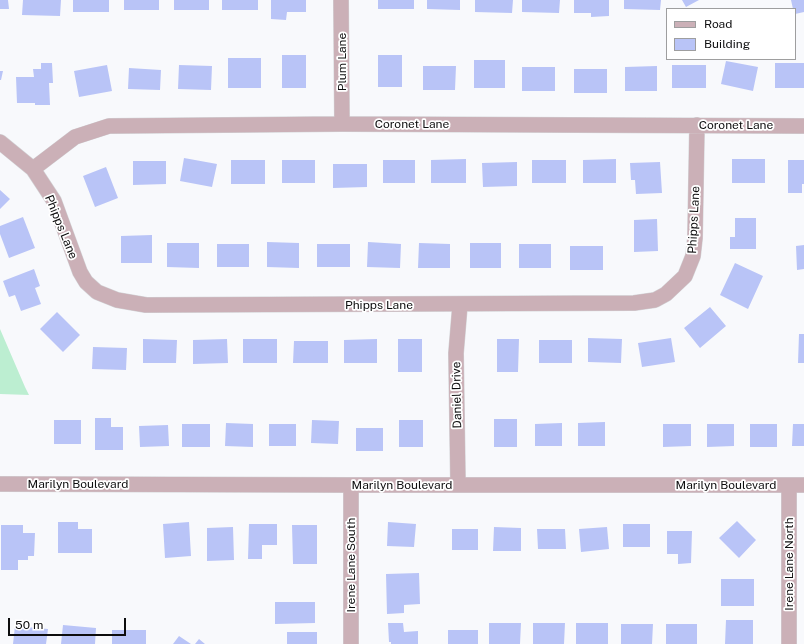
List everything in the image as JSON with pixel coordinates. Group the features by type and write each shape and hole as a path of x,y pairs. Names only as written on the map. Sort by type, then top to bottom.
{"street":[{"name":"Plum Lane","path":"341,0 342,124"},
{"name":"Coronet Lane","path":"33,169 76,137 109,126 342,124 804,126"},
{"name":"Phipps Lane","path":"0,142 33,169 54,201 80,272 86,282 97,292 116,300 146,305 634,303 655,300 666,294 684,276 693,256 695,238 698,125"},
{"name":"Daniel Drive","path":"458,485 456,353 460,304"},
{"name":"Marilyn Boulevard","path":"0,484 351,486 804,485"},
{"name":"Irene Lane North","path":"789,485 789,644"},
{"name":"Irene Lane South","path":"351,486 351,644"}],"green space":[{"path":"0,329 25,387 29,395 0,394"}],"building":[{"path":"0,0 8,0 9,9 0,9"},
{"path":"23,0 61,0 60,16 22,15"},
{"path":"73,0 109,0 109,12 73,12"},
{"path":"124,0 159,0 159,10 124,10"},
{"path":"174,0 209,0 209,10 174,10"},
{"path":"222,0 258,0 258,10 222,10"},
{"path":"271,0 306,0 306,12 287,12 286,20 271,19"},
{"path":"378,0 414,0 414,9 378,9"},
{"path":"427,0 460,0 460,10 427,9"},
{"path":"475,0 513,0 512,13 475,12"},
{"path":"522,0 560,0 559,13 522,12"},
{"path":"574,0 609,0 609,16 591,17 591,13 574,13"},
{"path":"624,0 661,0 660,10 624,9"},
{"path":"682,0 699,0 686,7"},
{"path":"791,0 804,0 804,12 796,14 796,8 793,8"},
{"path":"282,55 306,55 306,88 282,88"},
{"path":"378,55 402,55 402,87 378,87"},
{"path":"228,58 261,58 261,88 228,88"},
{"path":"474,60 505,60 505,88 474,88"},
{"path":"726,61 758,67 753,91 721,84"},
{"path":"41,63 52,63 53,83 49,83 50,105 17,103 16,77 34,77 33,69 41,69"},
{"path":"775,63 804,63 804,88 775,88"},
{"path":"107,65 112,91 79,97 74,71"},
{"path":"179,65 212,66 211,90 178,89"},
{"path":"672,65 706,65 706,88 672,88"},
{"path":"423,66 456,66 455,90 423,90"},
{"path":"657,66 657,91 625,91 625,67"},
{"path":"522,67 555,67 555,91 522,91"},
{"path":"129,68 161,70 160,90 128,89"},
{"path":"574,69 607,69 607,93 574,93"},
{"path":"0,71 3,71 1,80 0,80"},
{"path":"184,158 217,164 212,187 180,181"},
{"path":"466,159 466,183 431,183 431,160"},
{"path":"616,159 616,183 583,183 583,160"},
{"path":"732,159 765,159 765,183 732,183"},
{"path":"231,160 265,160 265,184 231,184"},
{"path":"282,160 315,160 315,183 282,183"},
{"path":"383,160 415,160 415,183 383,183"},
{"path":"532,160 566,160 566,183 532,183"},
{"path":"788,160 804,160 804,184 802,184 802,193 788,193"},
{"path":"133,161 166,161 166,184 133,185"},
{"path":"517,162 517,186 483,187 482,163"},
{"path":"660,162 662,193 636,194 635,180 631,180 630,163"},
{"path":"333,164 367,164 367,187 333,188"},
{"path":"106,167 118,198 95,207 83,176"},
{"path":"0,190 10,199 0,209"},
{"path":"23,217 35,248 9,258 0,234 0,226"},
{"path":"735,218 756,218 756,249 730,249 730,237 735,237"},
{"path":"657,219 658,251 634,252 634,220"},
{"path":"152,235 152,263 121,263 121,236"},
{"path":"267,242 299,243 299,268 267,267"},
{"path":"368,242 401,244 400,268 367,267"},
{"path":"167,243 199,243 199,268 167,267"},
{"path":"419,243 450,244 450,268 418,268"},
{"path":"470,243 501,243 501,268 470,268"},
{"path":"217,244 249,244 249,267 217,267"},
{"path":"317,244 350,244 350,267 317,267"},
{"path":"519,244 551,244 551,268 519,268"},
{"path":"804,245 804,269 797,270 796,246"},
{"path":"570,246 603,246 603,270 570,270"},
{"path":"735,263 763,276 748,309 720,295"},
{"path":"34,269 40,286 35,288 41,304 21,311 15,295 9,297 3,281"},
{"path":"710,307 726,326 700,348 684,328"},
{"path":"57,312 80,335 63,352 40,329"},
{"path":"799,334 804,334 804,363 798,363"},
{"path":"588,338 622,339 621,363 588,362"},
{"path":"671,338 675,362 642,367 638,343"},
{"path":"143,339 177,340 176,363 143,363"},
{"path":"227,339 228,363 193,364 193,340"},
{"path":"243,339 277,339 277,363 243,363"},
{"path":"377,339 377,363 344,363 344,340"},
{"path":"398,339 422,339 422,372 398,372"},
{"path":"497,339 519,339 518,372 497,372"},
{"path":"539,340 572,340 572,363 539,363"},
{"path":"294,341 328,341 328,363 293,363"},
{"path":"93,347 127,348 126,370 92,369"},
{"path":"95,418 111,418 111,427 123,427 123,450 95,450"},
{"path":"494,419 517,419 517,447 494,447"},
{"path":"54,420 81,420 81,444 54,444"},
{"path":"312,420 339,421 338,444 311,443"},
{"path":"399,420 423,420 423,447 399,447"},
{"path":"605,422 605,446 578,446 578,423"},
{"path":"226,423 253,424 253,447 225,446"},
{"path":"562,423 562,446 535,446 535,424"},
{"path":"182,424 210,424 210,447 182,447"},
{"path":"269,424 296,424 296,446 269,446"},
{"path":"663,424 691,424 691,446 663,447"},
{"path":"707,424 734,424 734,446 707,447"},
{"path":"750,424 777,424 777,447 750,447"},
{"path":"793,424 804,424 804,446 792,446"},
{"path":"168,425 169,446 140,447 139,426"},
{"path":"356,428 383,428 383,451 356,451"},
{"path":"737,521 756,540 739,558 719,538"},
{"path":"58,522 78,522 78,529 92,529 92,553 58,553"},
{"path":"189,522 191,556 165,558 163,524"},
{"path":"388,522 416,524 414,547 387,546"},
{"path":"249,524 277,524 277,545 262,545 262,559 248,559"},
{"path":"623,524 650,524 650,547 623,547"},
{"path":"1,525 23,525 23,533 35,533 34,556 28,556 28,560 18,560 18,570 1,570"},
{"path":"292,525 317,525 317,564 293,564"},
{"path":"233,527 234,560 207,561 207,528"},
{"path":"494,527 521,528 521,551 493,551"},
{"path":"607,527 609,549 581,552 579,529"},
{"path":"452,529 478,529 478,550 452,550"},
{"path":"537,529 565,529 566,549 538,549"},
{"path":"667,531 692,531 691,563 678,564 678,554 667,554"},
{"path":"419,573 420,604 404,605 404,613 387,614 386,574"},
{"path":"721,579 754,579 754,606 721,606"},
{"path":"275,602 315,602 315,623 275,624"},
{"path":"726,620 753,620 753,644 725,644"},
{"path":"388,623 403,623 404,632 418,631 418,644 391,644 391,642 389,642"},
{"path":"489,623 521,623 520,644 489,644"},
{"path":"533,623 565,623 564,644 533,644"},
{"path":"576,623 608,623 608,644 576,644"},
{"path":"621,624 653,624 652,644 621,644"},
{"path":"666,624 697,624 697,644 666,644"},
{"path":"63,625 96,628 95,644 61,644"},
{"path":"15,626 48,629 46,644 13,644"},
{"path":"112,630 146,630 146,644 112,644"},
{"path":"448,630 478,630 478,644 448,644"},
{"path":"287,632 317,632 317,644 287,644"},
{"path":"179,636 191,644 173,644"},
{"path":"199,639 205,644 195,644"}]}
